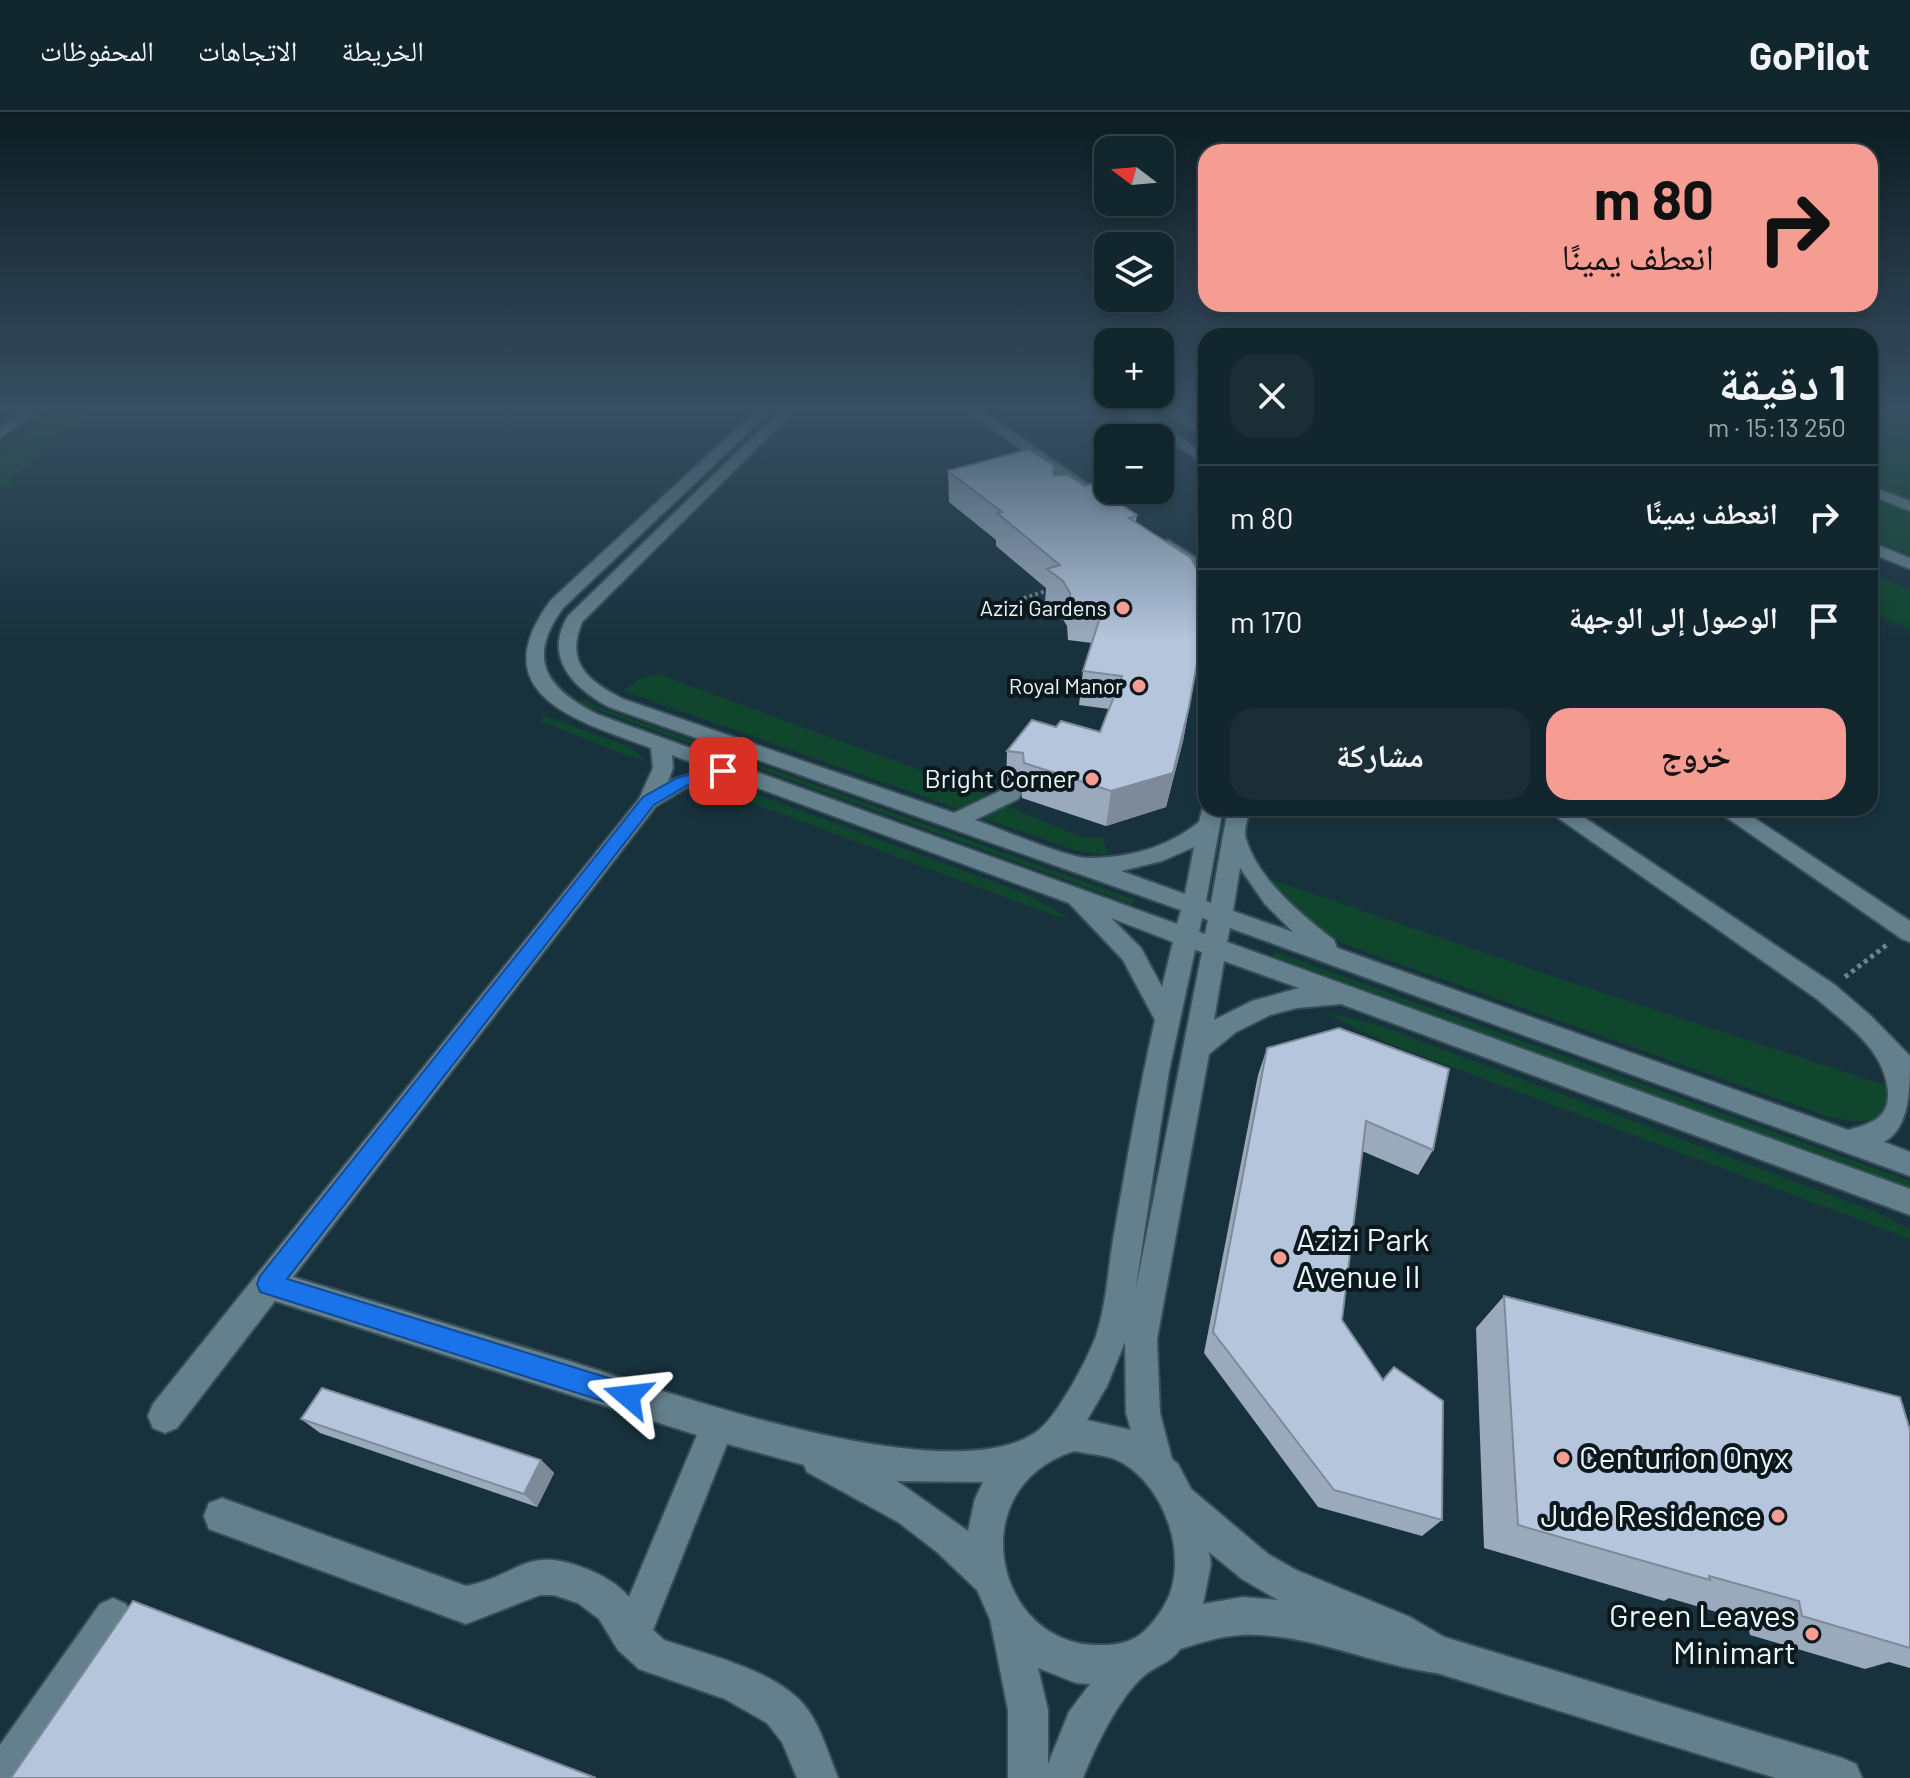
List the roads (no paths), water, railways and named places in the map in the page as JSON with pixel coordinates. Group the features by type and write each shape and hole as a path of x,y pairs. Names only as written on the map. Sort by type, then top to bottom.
{"street":[{"path":"685,485 549,614 537,634 533,655 544,686 577,712 1910,1202"},
{"path":"710,485 580,611 569,630 565,649 577,677 593,691 616,703 1081,865 1910,1164"},
{"path":"1069,498 1096,495 1081,485"},
{"path":"1878,493 1910,506"},
{"path":"1150,533 1198,566"},
{"path":"1878,550 1910,564"},
{"path":"544,686 577,677"},
{"path":"165,1416 649,801 663,768 661,743"},
{"path":"649,801 683,781 710,773 737,771"},
{"path":"956,821 1011,794"},
{"path":"1081,865 1119,863 1154,856 1186,842 1211,816"},
{"path":"1053,1438 1084,1398 1113,1331 1134,1193 1167,1019 1194,906 1211,816"},
{"path":"1157,1467 1143,1413 1141,1339 1238,816"},
{"path":"1567,816 1826,992 1862,1023 1902,1066 1907,1099 1901,1119 1883,1133 1847,1142"},
{"path":"1736,816 1908,931"},
{"path":"1235,839 1250,869 1272,899 1309,933 1355,964"},
{"path":"1070,893 1132,954 1167,1019"},
{"path":"1197,1049 1228,1023 1266,1005 1306,997 1349,996"},
{"path":"268,1284 784,1445 893,1495 949,1536 990,1577"},
{"path":"631,1637 718,1424"},
{"path":"1028,1778 1028,1710 1008,1615 990,1577 986,1555 989,1513 995,1493 1016,1462 1027,1452 1053,1438 1095,1434 1127,1446 1157,1467 1181,1501 1260,1570 1302,1591 1390,1624 1437,1654"},
{"path":"784,1445 931,1469 1016,1462"},
{"path":"1008,1615 1033,1642 1063,1661 1085,1666 1130,1662 1145,1654 1170,1633 1191,1592 1194,1545 1181,1501"},
{"path":"222,1516 466,1605 484,1603 528,1580 554,1576 604,1597 631,1637 653,1655 757,1694 777,1706 793,1723 818,1778"},
{"path":"1170,1633 1218,1619 1259,1616 1300,1623 1386,1647 1437,1654 1842,1778"},
{"path":"1,1778 113,1617"},
{"path":"1063,1778 1083,1726 1130,1662"}],"place":[{"name":"Azizi Gardens","path":"1123,608"},
{"name":"Royal Manor","path":"1139,686"},
{"name":"Bright Corner","path":"1092,779"},
{"name":"Azizi Park Avenue II","path":"1280,1258"},
{"name":"Centurion Onyx","path":"1563,1458"},
{"name":"Jude Residence","path":"1778,1516"},
{"name":"Green Leaves Minimart","path":"1812,1634"}]}
